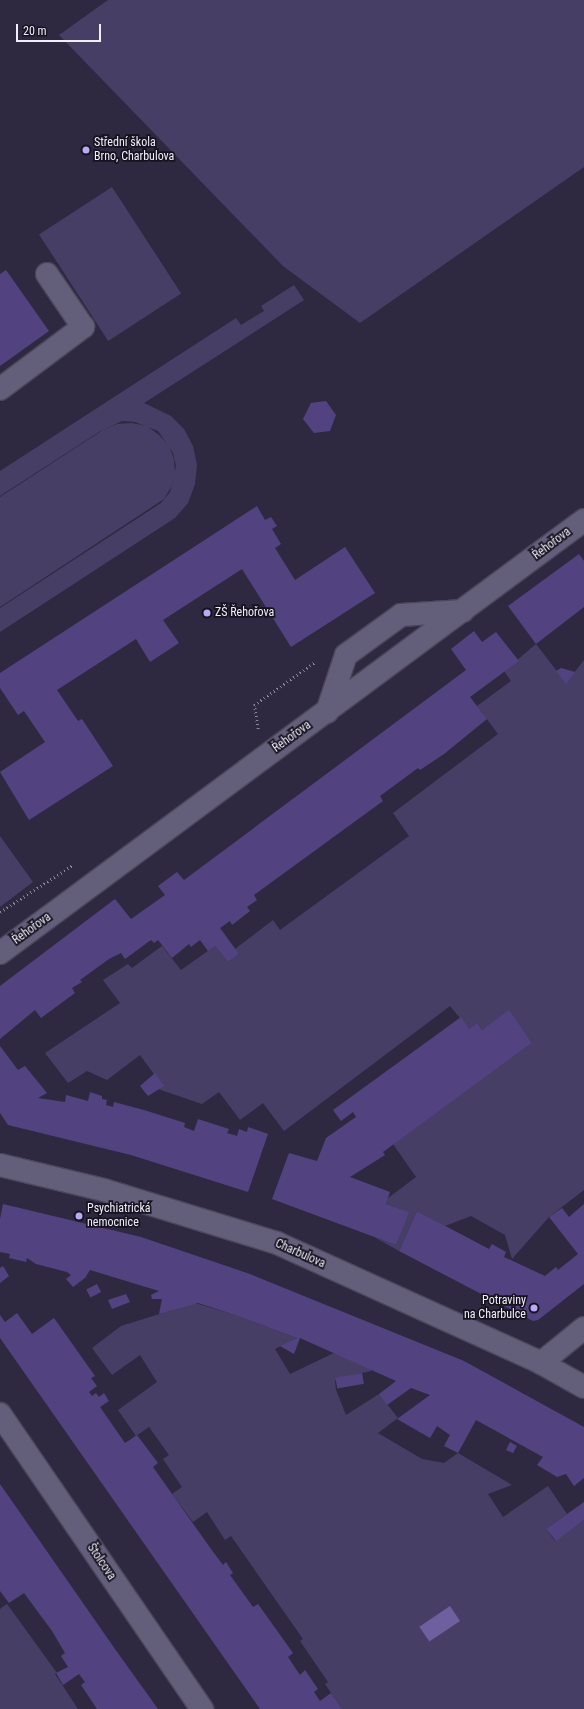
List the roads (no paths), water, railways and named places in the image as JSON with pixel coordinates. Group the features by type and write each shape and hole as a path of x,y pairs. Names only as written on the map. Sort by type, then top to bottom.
{"street":[{"path":"0,389 83,327 46,274"},
{"name":"Řehořova","path":"0,953 584,520"},
{"path":"327,712 346,655 358,646 401,615 463,611"},
{"name":"Charbulova","path":"0,1165 104,1190 276,1243 541,1363 584,1387"},
{"path":"541,1363 584,1328"},
{"name":"Štolcova","path":"0,1414 202,1709"}],"place":[{"name":"Střední škola Brno, Charbulova","path":"86,150"},
{"name":"ZŠ Řehořova","path":"207,613"},
{"name":"Psychiatrická nemocnice","path":"79,1216"},
{"name":"Potraviny na Charbulce","path":"534,1308"}]}
